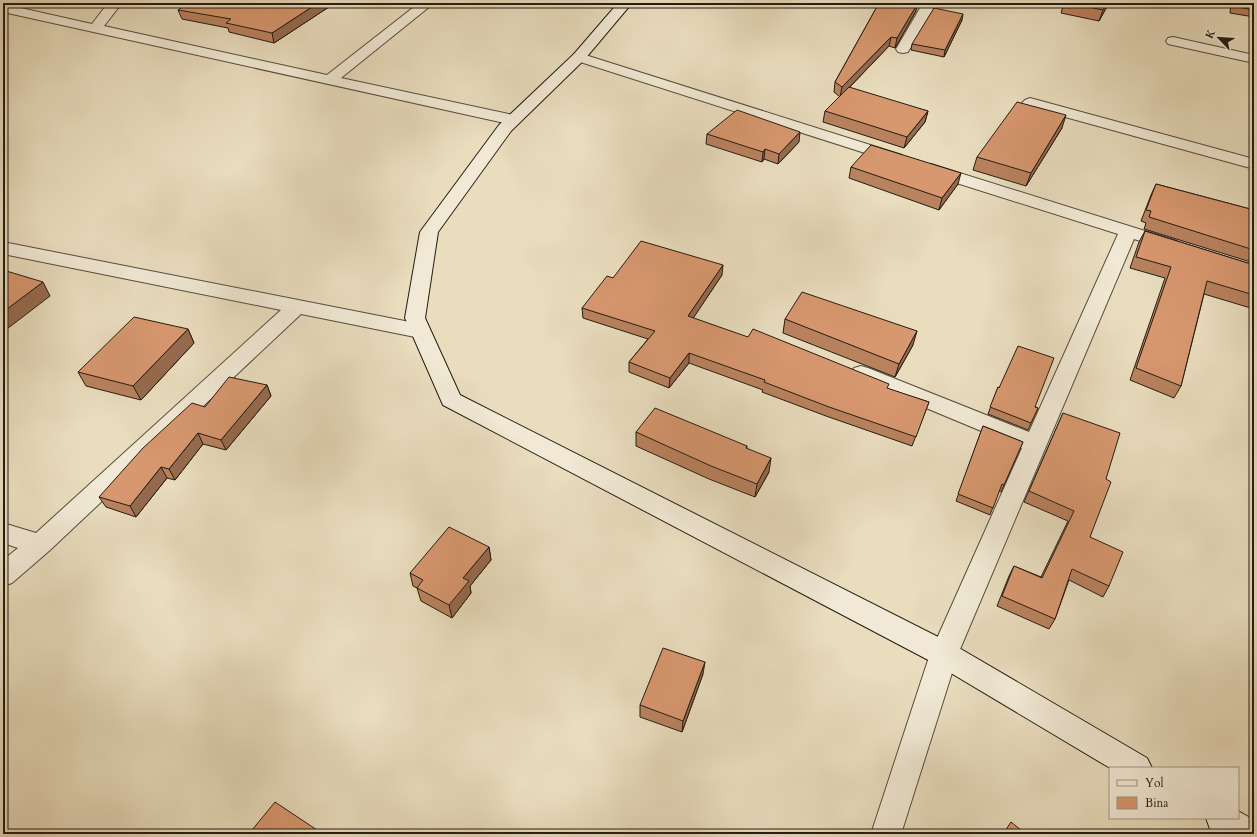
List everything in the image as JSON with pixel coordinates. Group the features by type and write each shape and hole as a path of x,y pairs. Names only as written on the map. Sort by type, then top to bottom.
{"street":[{"path":"96,28 115,3"},
{"path":"329,80 427,3"},
{"path":"625,3 580,57 505,128 429,232 415,318 451,400 944,654 1135,767"},
{"path":"903,49 930,3"},
{"path":"3,8 513,120"},
{"path":"1174,41 1254,58"},
{"path":"580,57 1188,250"},
{"path":"1030,103 1254,164"},
{"path":"886,834 944,654 1128,231"},
{"path":"3,248 420,331"},
{"path":"3,575 40,544 297,306"},
{"path":"845,367 1036,444"},
{"path":"3,533 40,544"},
{"path":"1223,819 1248,834"}],"building":[{"path":"189,3 318,3 272,33 226,23 231,19 178,10"},
{"path":"879,3 918,3 897,38 891,37 842,87 835,82"},
{"path":"1069,3 1107,3 1103,10"},
{"path":"1234,3 1254,3 1254,10 1233,6"},
{"path":"934,8 963,14 945,50 912,44"},
{"path":"849,87 928,111 907,137 825,111"},
{"path":"1017,102 1066,115 1031,173 977,157"},
{"path":"737,110 800,132 779,154 765,149 763,152 707,134"},
{"path":"871,145 961,173 942,198 851,167"},
{"path":"1156,184 1254,210 1254,250 1149,217 1151,211 1146,210"},
{"path":"1145,231 1254,265 1254,295 1207,281 1181,386 1136,368 1171,267 1136,257"},
{"path":"641,241 723,265 688,316 748,337 753,329 889,384 887,388 929,402 916,437 829,407 764,382 765,380 689,353 670,378 629,362 655,331 582,308 607,276 613,278"},
{"path":"3,270 43,282 3,312"},
{"path":"802,292 917,331 899,364 785,319"},
{"path":"134,317 188,329 133,386 78,372"},
{"path":"1018,346 1054,358 1035,407 1038,408 1031,423 990,407"},
{"path":"229,377 267,385 221,440 198,433 169,469 161,467 130,506 99,497 143,448 192,403 205,407"},
{"path":"655,408 747,446 746,448 771,458 757,484 711,466 636,432"},
{"path":"1063,413 1120,433 1106,479 1111,482 1090,537 1123,552 1109,586 1072,569 1055,619 1002,596 1014,566 1042,578 1074,511 1029,491"},
{"path":"983,426 1023,442 1004,485 1002,484 993,508 958,494"},
{"path":"449,527 489,547 463,578 469,581 449,605 417,588 423,580 410,573"},
{"path":"663,648 705,662 683,721 640,705"},
{"path":"275,802 323,834 258,834 252,830"},
{"path":"1011,822 1026,834 1003,834"}]}
